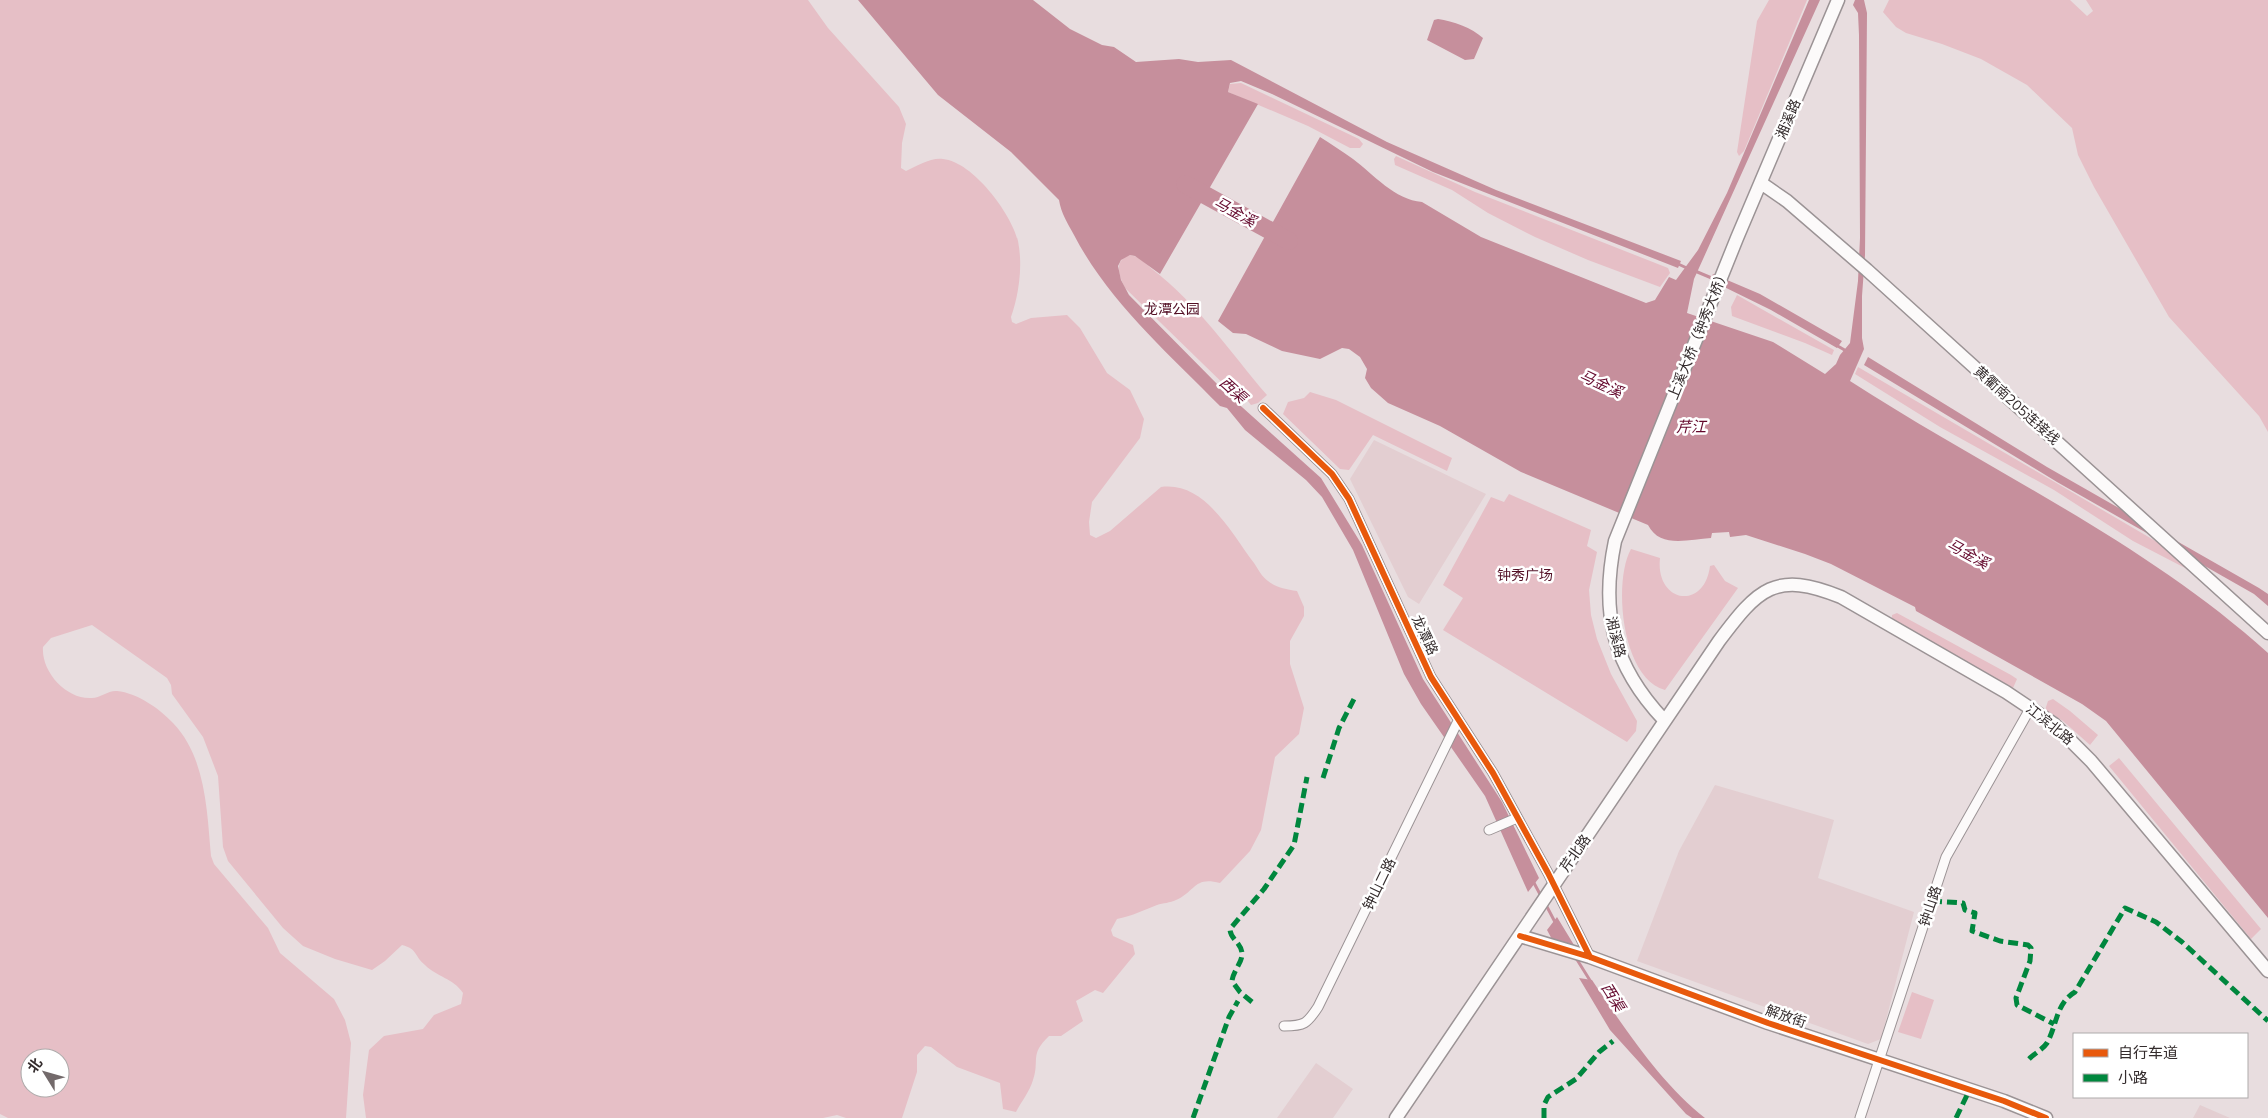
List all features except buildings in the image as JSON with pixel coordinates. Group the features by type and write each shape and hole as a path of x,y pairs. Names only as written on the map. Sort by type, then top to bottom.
{"main road":[{"name":"湘溪路","path":"1737,238 1835,2"},
{"name":"黄衢南205连接线","path":"1761,183 1786,201 1867,270 2268,633"},
{"name":"上溪大桥（钟秀大桥）","path":"1616,541 1737,238"},
{"name":"湘溪路","path":"1616,541 1610,564 1609,589 1610,620 1616,646 1625,669 1636,686 1664,720"},
{"name":"江滨北路","path":"1761,593 1777,586 1793,584 1817,588 1841,598 2030,707 2072,741 2268,971"},
{"name":"芹北路","path":"1396,1118 1664,720 1730,626 1761,593"},
{"name":"解放街","path":"1520,936 1590,957 1768,1024 2004,1101 2046,1118"}],"street":[{"name":"龙潭路","path":"1262,408 1332,474 1349,499 1431,677 1493,773 1590,957"},
{"name":"钟山路","path":"1860,1118 1946,857 2030,707"},
{"name":"钟山二路","path":"1284,1026 1301,1026 1310,1019 1318,1007 1458,721"},
{"path":"1488,830 1517,818"}],"shaded area":[{"path":"1374,440 1486,494 1419,604 1408,597 1350,479"},
{"path":"1715,785 1834,820 1818,878 1914,912 1881,1039 1868,1044 1637,961 1679,851"},
{"path":"1316,1063 1353,1089 1333,1118 1277,1118"},
{"path":"2200,1105 2230,1118 2193,1118"}],"green space":[{"path":"0,0 808,0 828,28 899,107 906,124 902,143 901,168 906,171 934,159 955,162 978,179 1008,217 1018,241 1020,260 1016,299 1011,317 1012,322 1016,324 1031,318 1067,315 1080,328 1107,373 1130,390 1144,419 1140,438 1092,502 1089,522 1090,535 1096,538 1110,531 1161,487 1177,487 1191,492 1204,500 1226,524 1264,577 1278,587 1297,591 1304,607 1304,616 1290,641 1290,664 1304,708 1299,734 1275,757 1261,830 1250,851 1220,883 1205,881 1196,885 1176,900 1117,919 1111,930 1113,936 1133,945 1135,954 1103,993 1095,990 1076,1001 1083,1021 1061,1036 1049,1036 1039,1048 1032,1084 1016,1112 1003,1109 1000,1083 957,1067 931,1047 925,1046 917,1055 917,1072 902,1118 846,1118 837,1115 823,1118 366,1118 363,1095 369,1050 384,1036 423,1029 434,1015 461,1004 463,993 455,984 430,969 411,949 402,945 372,970 335,959 303,946 283,928 228,861 223,847 218,776 203,737 172,694 171,685 167,678 92,625 51,638 43,647 46,666 57,683 65,689 83,697 95,698 117,691 140,698 161,712 184,737 192,752 203,786 211,856 214,864 268,928 280,953 334,999 345,1020 351,1043 346,1118 8,1118 0,1114"},
{"path":"1769,0 1807,0 1744,151 1739,156 1737,152 1757,21"},
{"path":"1889,0 2070,0 2087,16 2093,11 2086,0 2268,0 2268,432 2259,416 2169,317 2094,187 2078,155 2072,128 2027,85 1981,59 1906,33 1896,27 1883,12"},
{"path":"1241,83 1359,139 1363,144 1360,148 1350,148 1308,126 1228,92 1230,84"},
{"path":"1396,156 1475,192 1668,268 1670,273 1660,287 1588,260 1535,237 1488,213 1452,190 1395,165 1394,159"},
{"name":"龙潭公园","path":"1130,255 1142,260 1184,297 1267,395 1258,403 1251,405 1244,396 1239,399 1125,288 1119,274 1119,264 1125,257"},
{"path":"1737,295 1834,350 1832,355 1732,316 1731,307"},
{"path":"1858,367 2164,546 2188,566 2187,569 2133,541 2054,490 1940,427 1855,374"},
{"path":"1310,392 1336,400 1452,458 1447,471 1373,435 1349,470 1340,469 1283,414 1288,402 1304,398"},
{"name":"钟秀广场","path":"1509,494 1591,530 1587,546 1597,552 1589,590 1591,615 1597,639 1611,674 1637,721 1636,731 1627,742 1443,630 1463,598 1443,585 1491,497 1504,502"},
{"path":"1631,549 1660,558 1660,573 1665,584 1672,592 1681,596 1690,595 1699,590 1706,581 1710,566 1714,565 1725,581 1738,588 1665,690 1650,682 1639,667 1630,649 1622,605 1625,564"},
{"path":"1897,613 2011,675 2017,679 2013,688 1892,622 1892,615"},
{"path":"2053,699 2098,735 2090,745 2063,721 2045,710 2048,701"},
{"path":"2119,758 2261,929 2251,939 2109,766"},
{"path":"1912,992 1934,1000 1921,1039 1898,1032"}],"water":[{"path":"858,0 1033,0 1070,29 1102,45 1114,47 1136,62 1179,59 1198,62 1231,60 1387,142 1496,190 1681,261 1678,268 1433,172 1272,94 1241,81 1230,83 1228,92 1258,104 1160,274 1135,256 1130,255 1121,260 1118,266 1121,280 1129,295 1223,390 1321,478 1362,545 1423,679 1502,802 1539,878 1528,892 1485,796 1421,704 1404,674 1353,550 1322,497 1306,480 1245,430 1227,408 1220,406 1140,325 1104,282 1088,259 1065,218 1059,200 1011,152 938,95"},
{"name":"芹江","path":"1809,0 1820,0 1694,279 1687,313 1773,342 1825,374 1836,364 1840,355 1850,343 1858,281 1860,238 1859,35 1858,13 1853,5 1855,0 1864,0 1867,13 1865,255 1862,296 1862,338 1864,349 1850,381 2118,541 2220,613 2268,653 2268,918 2106,721 2082,704 1916,611 1915,607 1831,564 1746,535 1730,537 1729,532 1712,533 1711,538 1685,541 1667,540 1653,532 1648,525 1521,472 1440,426 1388,403 1371,388 1365,378 1367,369 1360,357 1349,349 1342,348 1320,359 1282,351 1246,334 1233,333 1218,321 1320,137 1353,159 1403,197 1422,202 1481,237 1646,303 1655,300 1669,277 1676,280 1698,250 1727,193"},
{"path":"1438,19 1462,26 1483,38 1474,59 1465,60 1427,40 1434,20"},
{"path":"1713,274 1760,294 1842,341 1837,348 1771,310 1710,280"},
{"path":"1868,357 2047,467 2259,588 2268,594 2268,606 2254,594 2057,482 1864,365"},
{"path":"1557,917 1574,945 1554,943 1547,930"},
{"path":"1579,978 1592,980 1658,1072 1673,1089 1705,1118 1692,1118 1686,1114 1610,1030"}],"waterway":[{"name":"马金溪","path":"1185,184 1289,241"},
{"path":"1676,263 1689,269"},
{"path":"1695,271 1714,279"},
{"path":"1836,345 1848,352"},
{"name":"西渠","path":"1533,881 1542,898"},
{"name":"西渠","path":"1545,903 1556,924"},
{"name":"西渠","path":"1576,958 1591,982"}],"marked path":[{"path":"1323,778 1339,728 1354,699"},
{"path":"1252,1002 1240,992 1232,981 1242,954 1230,929 1264,889 1294,845 1307,777"},
{"path":"1932,901 1963,903 1965,910 1975,913 1972,931 2000,941 2028,945 2031,948 2030,961 2016,998 2017,1005 2054,1024"},
{"path":"2029,1059 2047,1043 2060,1008 2075,992 2125,908 2156,922 2182,942 2268,1021"},
{"path":"1193,1118 1229,1017 1238,1001"},
{"path":"1544,1118 1544,1105 1548,1097 1576,1079 1599,1052 1613,1041"},
{"path":"1956,1118 1970,1089"}],"cycle path":[{"path":"1263,408 1332,474 1349,499 1431,677 1493,773 1548,873 1590,957"},
{"path":"1520,936 1590,957 1768,1023 2004,1101 2046,1118"}]}
